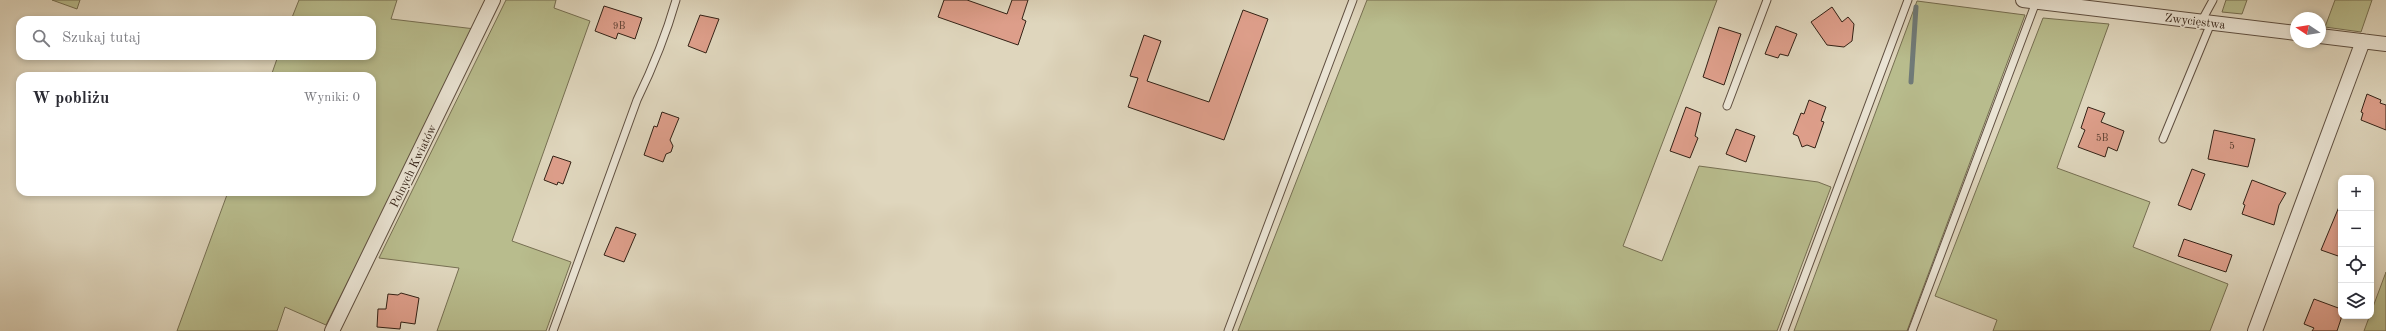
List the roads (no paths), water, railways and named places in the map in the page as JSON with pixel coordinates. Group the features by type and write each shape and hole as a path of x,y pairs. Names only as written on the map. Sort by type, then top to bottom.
{"street":[{"name":"Polnych Kwiatów","path":"332,331 493,0"},
{"name":"Zwycięstwa","path":"2030,1 2290,32"},
{"path":"2326,37 2386,44"},
{"path":"2255,331 2364,41"}],"lane":[{"path":"553,331 637,100 653,67 669,25 676,0"},
{"path":"1228,331 1353,0"},
{"path":"1727,106 1767,0"},
{"path":"1784,331 1908,0"},
{"path":"2164,139 2213,0"},
{"path":"1912,331 2030,1"}],"waterway":[{"path":"1911,82 1916,7"}]}
